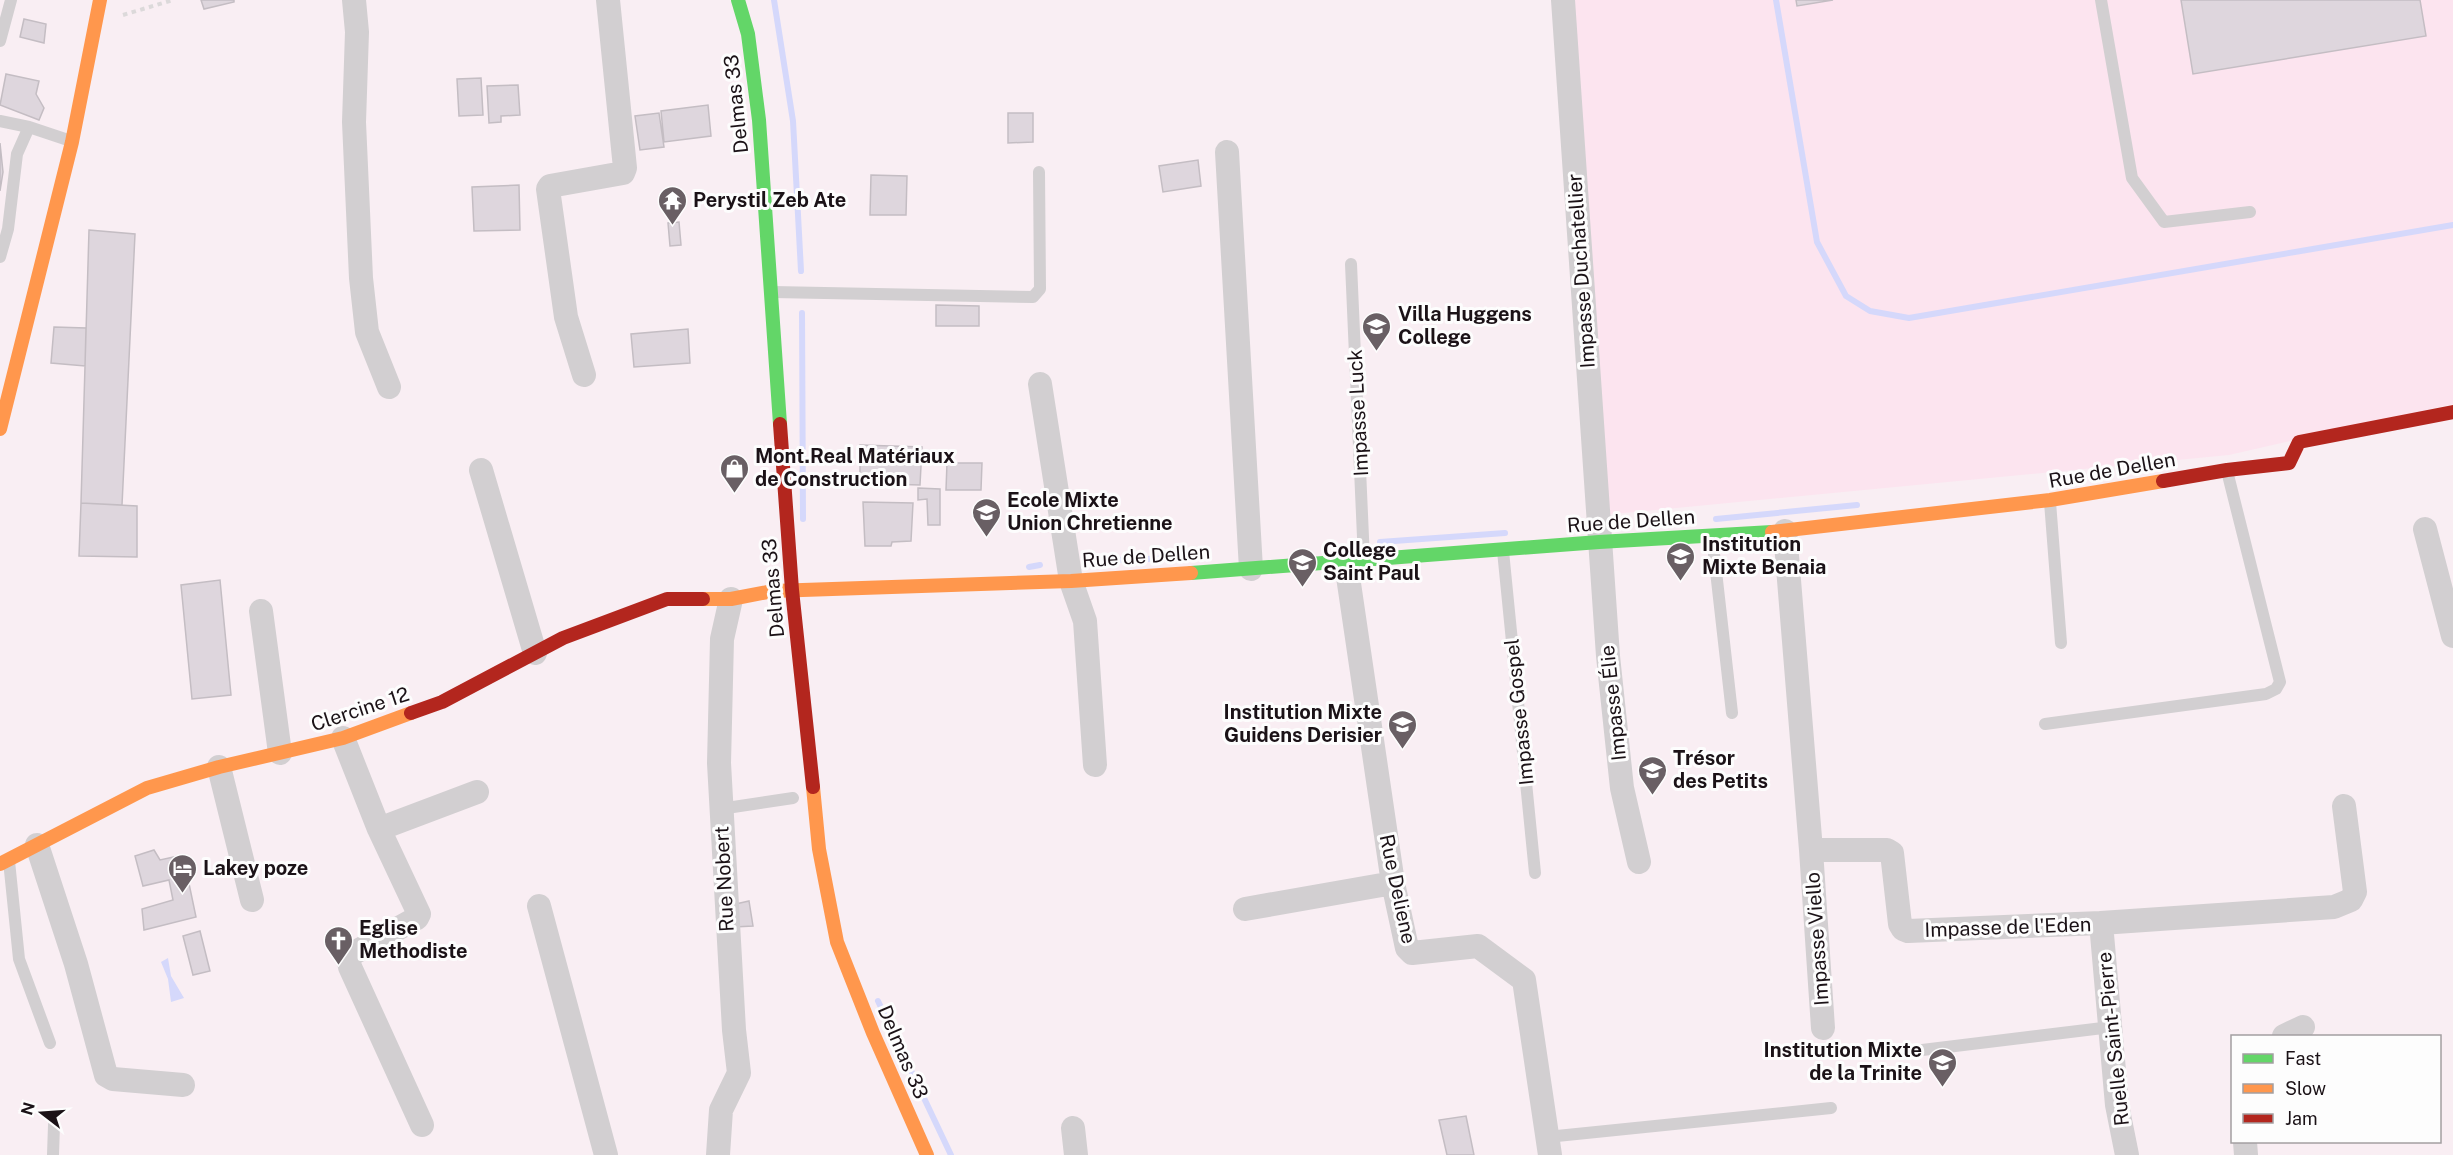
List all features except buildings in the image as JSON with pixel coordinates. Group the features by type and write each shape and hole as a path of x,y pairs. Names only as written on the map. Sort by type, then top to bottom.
{"street":[{"path":"0,429 72,141 100,0"},
{"path":"354,0 357,32 354,122 361,278 367,332 389,387"},
{"path":"584,375 566,317 548,189 550,186 623,173 625,168 608,0"},
{"name":"Delmas 33","path":"738,0 748,34 759,120 792,590 819,849 837,942 873,1033 927,1155"},
{"name":"Impasse Duchatellier","path":"1563,0 1599,542"},
{"path":"1227,152 1251,569"},
{"path":"1040,384 1071,580 1085,621 1095,765"},
{"name":"Rue de Dellen","path":"773,591 1071,580 1355,562 1712,534 1785,531 2050,501 2227,470 2289,463 2299,442 2453,412"},
{"path":"481,470 535,653"},
{"path":"2425,529 2443,559 2453,636"},
{"path":"1785,531 1811,850"},
{"name":"Impasse Élie","path":"1599,542 1622,788 1639,862"},
{"name":"Rue Deliene","path":"1355,562 1393,883 1409,951 1412,953 1478,946 1524,980 1549,1146"},
{"name":"Clercine 12","path":"4,861 147,788 219,767 344,738 442,702 563,638 667,600 731,599 773,591"},
{"name":"Rue Nobert","path":"718,1155 721,1110 739,1073 734,1030 718,763 722,639 731,599"},
{"path":"261,611 280,753"},
{"path":"344,738 379,829 419,914 417,918 352,954 349,961 422,1125"},
{"path":"219,767 252,900"},
{"path":"379,829 477,792"},
{"name":"Impasse de l'Eden","path":"1811,850 1887,850 1892,853 1900,924 1908,931 2101,923 2334,907 2351,900 2355,892 2344,806"},
{"path":"37,845 76,964 106,1075 113,1079 183,1085"},
{"name":"Impasse Viello","path":"1811,850 1823,1028"},
{"path":"1245,909 1393,883"},
{"path":"538,906 606,1155"},
{"name":"Ruelle Saint-Pierre","path":"2101,923 2117,1105 2127,1155"},
{"path":"1073,1128 1076,1155"}],"lane":[{"path":"0,40 11,0"},
{"path":"2101,0 2132,177 2164,222 2250,212"},
{"path":"5,121 72,141"},
{"path":"0,257 8,229 17,154 29,127"},
{"path":"772,292 1033,297 1040,289 1039,172"},
{"name":"Impasse Luck","path":"1351,264 1355,562"},
{"path":"2045,724 2266,694 2276,689 2280,682 2227,470"},
{"path":"2050,501 2061,643"},
{"path":"1712,534 1732,713"},
{"name":"Impasse Gospel","path":"1503,550 1535,873"},
{"path":"720,809 793,798"},
{"path":"4,861 19,959 50,1043"},
{"path":"1914,1051 2111,1028"},
{"path":"1549,1146 1831,1108"},
{"path":"53,1155 54,1125"}],"path":[{"path":"96,22 173,0"}],"shaded area":[{"path":"1564,0 2453,0 2453,404 2229,455 1593,516"}],"water":[{"path":"168,958 171,976 184,998 171,1002 168,979 161,962"}],"waterway":[{"path":"774,0 793,121 801,271"},
{"path":"1776,0 1817,242 1846,296 1870,311 1909,318 2453,225"},
{"path":"802,313 803,519"},
{"path":"1716,519 1857,505"},
{"path":"1380,542 1505,533"},
{"path":"1089,561 1175,558"},
{"path":"1029,567 1040,565"},
{"path":"878,1001 951,1155"}],"traffic: fast":[{"path":"738,0 748,34 759,120 780,424"},
{"path":"1191,573 1599,542 1772,532"}],"traffic: slow":[{"path":"0,429 72,142 100,0"},
{"path":"1772,532 2050,500 2163,481"},
{"path":"703,599 731,599 773,591 1071,581 1191,573"},
{"path":"0,864 147,788 219,767 343,738 411,713"},
{"path":"813,787 819,849 837,942 873,1033 927,1155"}],"traffic: jam":[{"path":"2163,481 2227,470 2289,463 2299,442 2453,412"},
{"path":"780,424 792,590 813,787"},
{"path":"411,713 442,702 563,638 667,599 703,599"}],"place":[{"name":"Perystil Zeb Ate","path":"672,226"},
{"name":"Villa Huggens College","path":"1377,352"},
{"name":"Mont.Real Matériaux de Construction","path":"734,494"},
{"name":"Ecole Mixte Union Chretienne","path":"986,538"},
{"name":"Institution Mixte Benaia","path":"1681,582"},
{"name":"College Saint Paul","path":"1302,588"},
{"name":"Institution Mixte Guidens Derisier","path":"1403,750"},
{"name":"Trésor des Petits","path":"1652,796"},
{"name":"Lakey poze","path":"182,894"},
{"name":"Eglise Methodiste","path":"338,966"},
{"name":"Institution Mixte de la Trinite","path":"1943,1088"}]}
